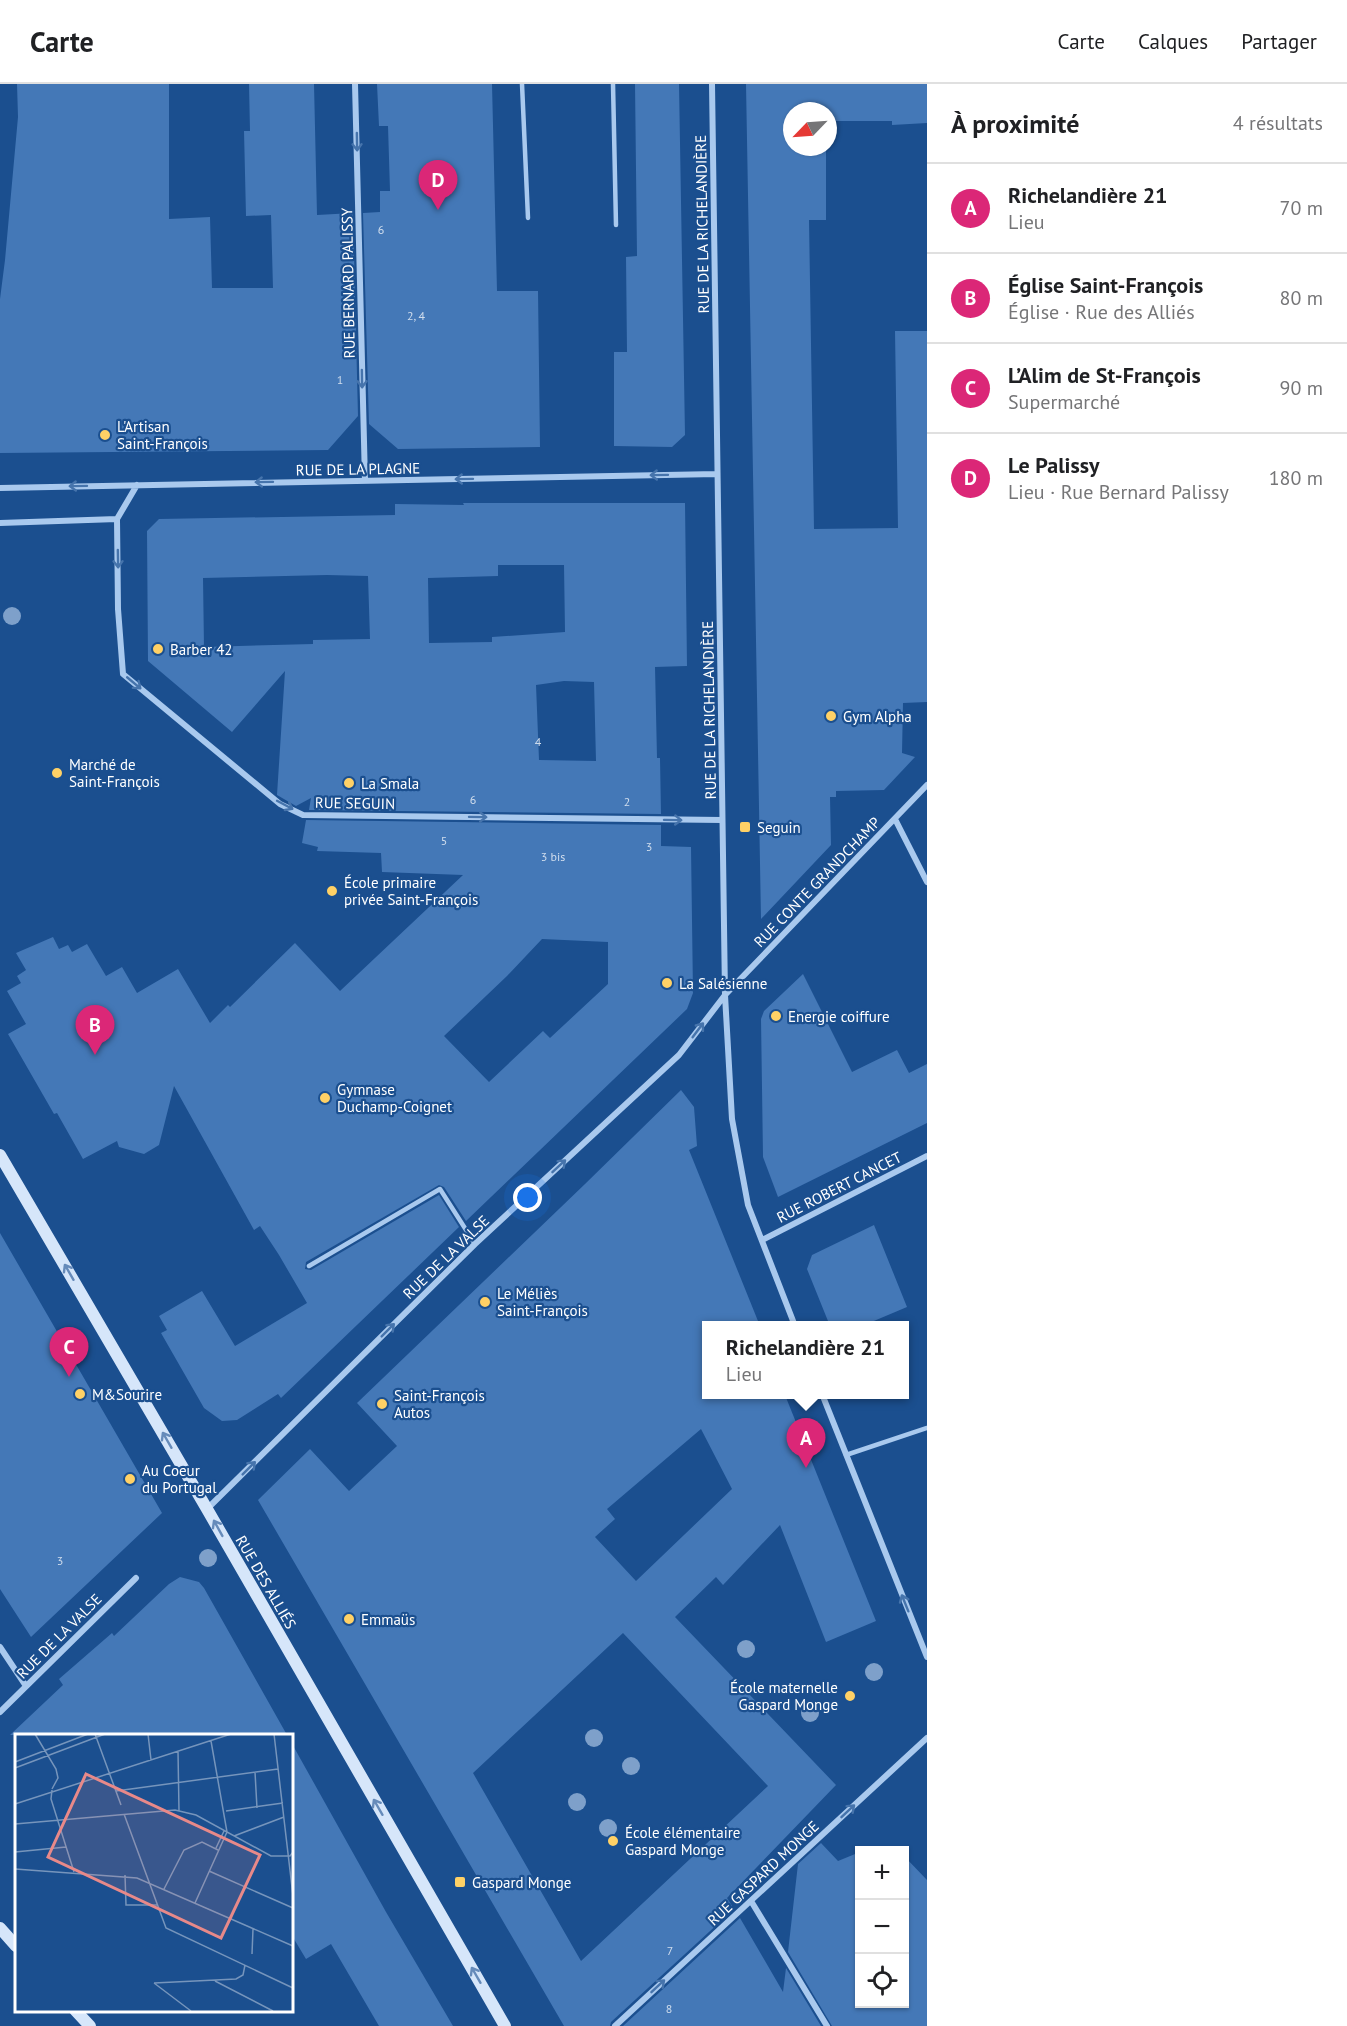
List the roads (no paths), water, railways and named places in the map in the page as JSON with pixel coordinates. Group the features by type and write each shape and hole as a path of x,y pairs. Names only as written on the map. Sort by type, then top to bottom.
{"main road":[{"name":"RUE DES ALLIÉS","path":"0,1155 505,2026"},
{"path":"0,1928 15,1945"},
{"path":"76,2011 90,2026"}],"street":[{"name":"RUE BERNARD PALISSY","path":"355,84 365,481"},
{"name":"RUE DE LA RICHELANDIÈRE","path":"712,84 725,995 732,1119 748,1205 793,1321"},
{"name":"RUE DE LA PLAGNE","path":"0,488 717,474"},
{"name":"RUE SEGUIN","path":"136,485 117,519 118,609 123,674 280,804 303,814 722,820"},
{"path":"0,523 117,519"},
{"name":"RUE CONTE GRANDCHAMP","path":"725,995 927,785"},
{"path":"895,819 927,882"},
{"name":"RUE DE LA VALSE","path":"207,1509 475,1244 679,1055 725,995"},
{"name":"RUE ROBERT CANCET","path":"762,1240 927,1156"},
{"path":"824,1399 927,1657"},
{"name":"RUE DE LA VALSE","path":"0,1712 136,1578"},
{"path":"0,1647 26,1686"},
{"name":"RUE GASPARD MONGE","path":"615,2026 927,1738"},
{"path":"751,1901 827,2026"}],"lane":[{"path":"522,84 528,218"},
{"path":"613,84 615,225"},
{"path":"309,1266 440,1189 475,1244"},
{"path":"846,1455 927,1428"}],"place":[{"name":"Le Palissy","path":"438,210"},
{"name":"L'Artisan Saint-François","path":"105,435"},
{"name":"Barber 42","path":"158,649"},
{"name":"Gym Alpha","path":"831,716"},
{"name":"Marché de Saint-François","path":"57,773"},
{"name":"La Smala","path":"349,783"},
{"name":"Seguin","path":"745,827"},
{"name":"École primaire privée Saint-François","path":"332,891"},
{"name":"La Salésienne","path":"667,983"},
{"name":"Energie coiffure","path":"776,1016"},
{"name":"Église Saint-François","path":"95,1055"},
{"name":"Gymnase Duchamp-Coignet","path":"325,1098"},
{"name":"Le Méliès Saint-François","path":"485,1302"},
{"name":"L’Alim de St-François","path":"69,1377"},
{"name":"M&Sourire","path":"80,1394"},
{"name":"Saint-François Autos","path":"382,1404"},
{"name":"Richelandière 21","path":"806,1468"},
{"name":"Au Coeur du Portugal","path":"130,1479"},
{"name":"Emmaüs","path":"349,1619"},
{"name":"École maternelle Gaspard Monge","path":"850,1696"},
{"name":"École élémentaire Gaspard Monge","path":"613,1841"},
{"name":"Gaspard Monge","path":"460,1882"}]}
